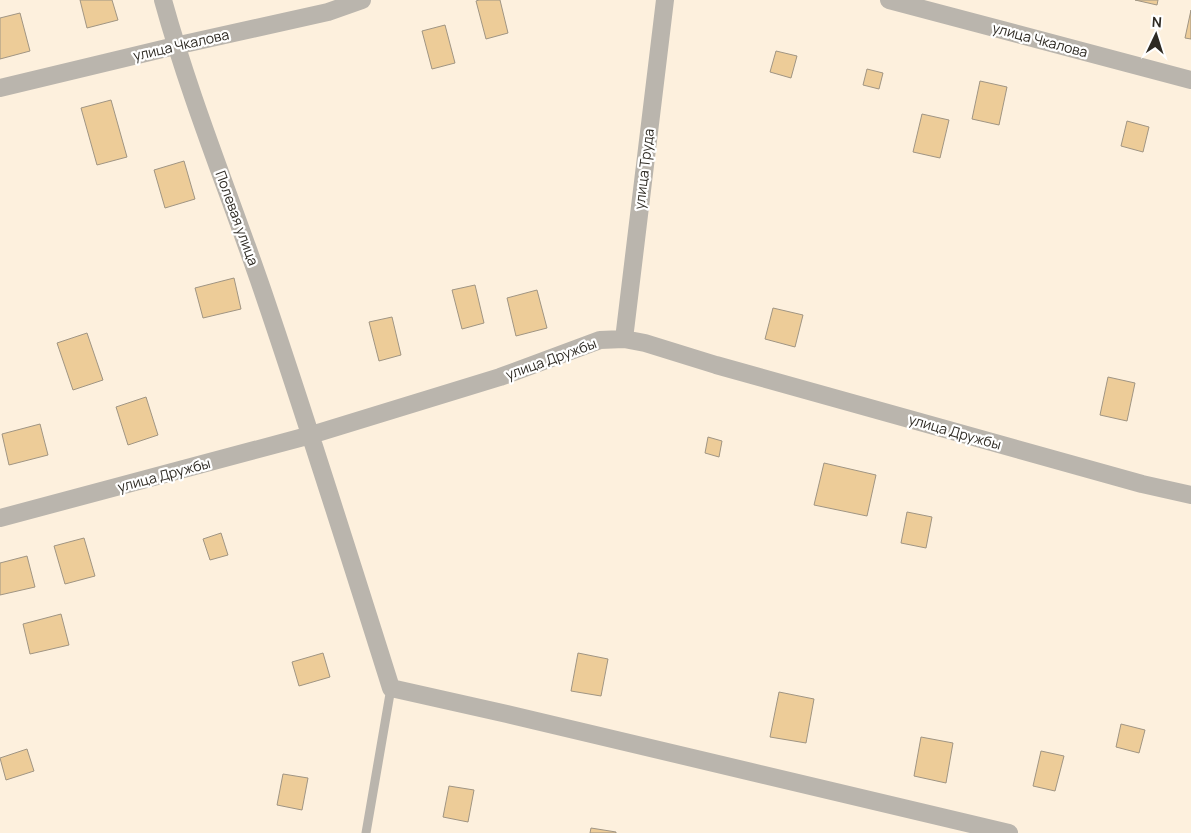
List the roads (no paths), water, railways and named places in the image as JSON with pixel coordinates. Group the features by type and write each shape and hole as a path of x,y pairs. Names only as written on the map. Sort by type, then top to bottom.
{"street":[{"name":"Полевая улица","path":"163,0 175,46 262,288 391,688"},
{"name":"улица Чкалова","path":"0,88 328,12 362,0"},
{"name":"улица Труда","path":"624,339 665,0"},
{"name":"улица Чкалова","path":"889,0 1191,80"},
{"name":"улица Дружбы","path":"0,518 311,436 500,377 600,340 624,339 645,343 716,365 1142,484 1191,495"},
{"path":"391,688 1010,833"}],"lane":[{"path":"366,833 391,688"}]}
